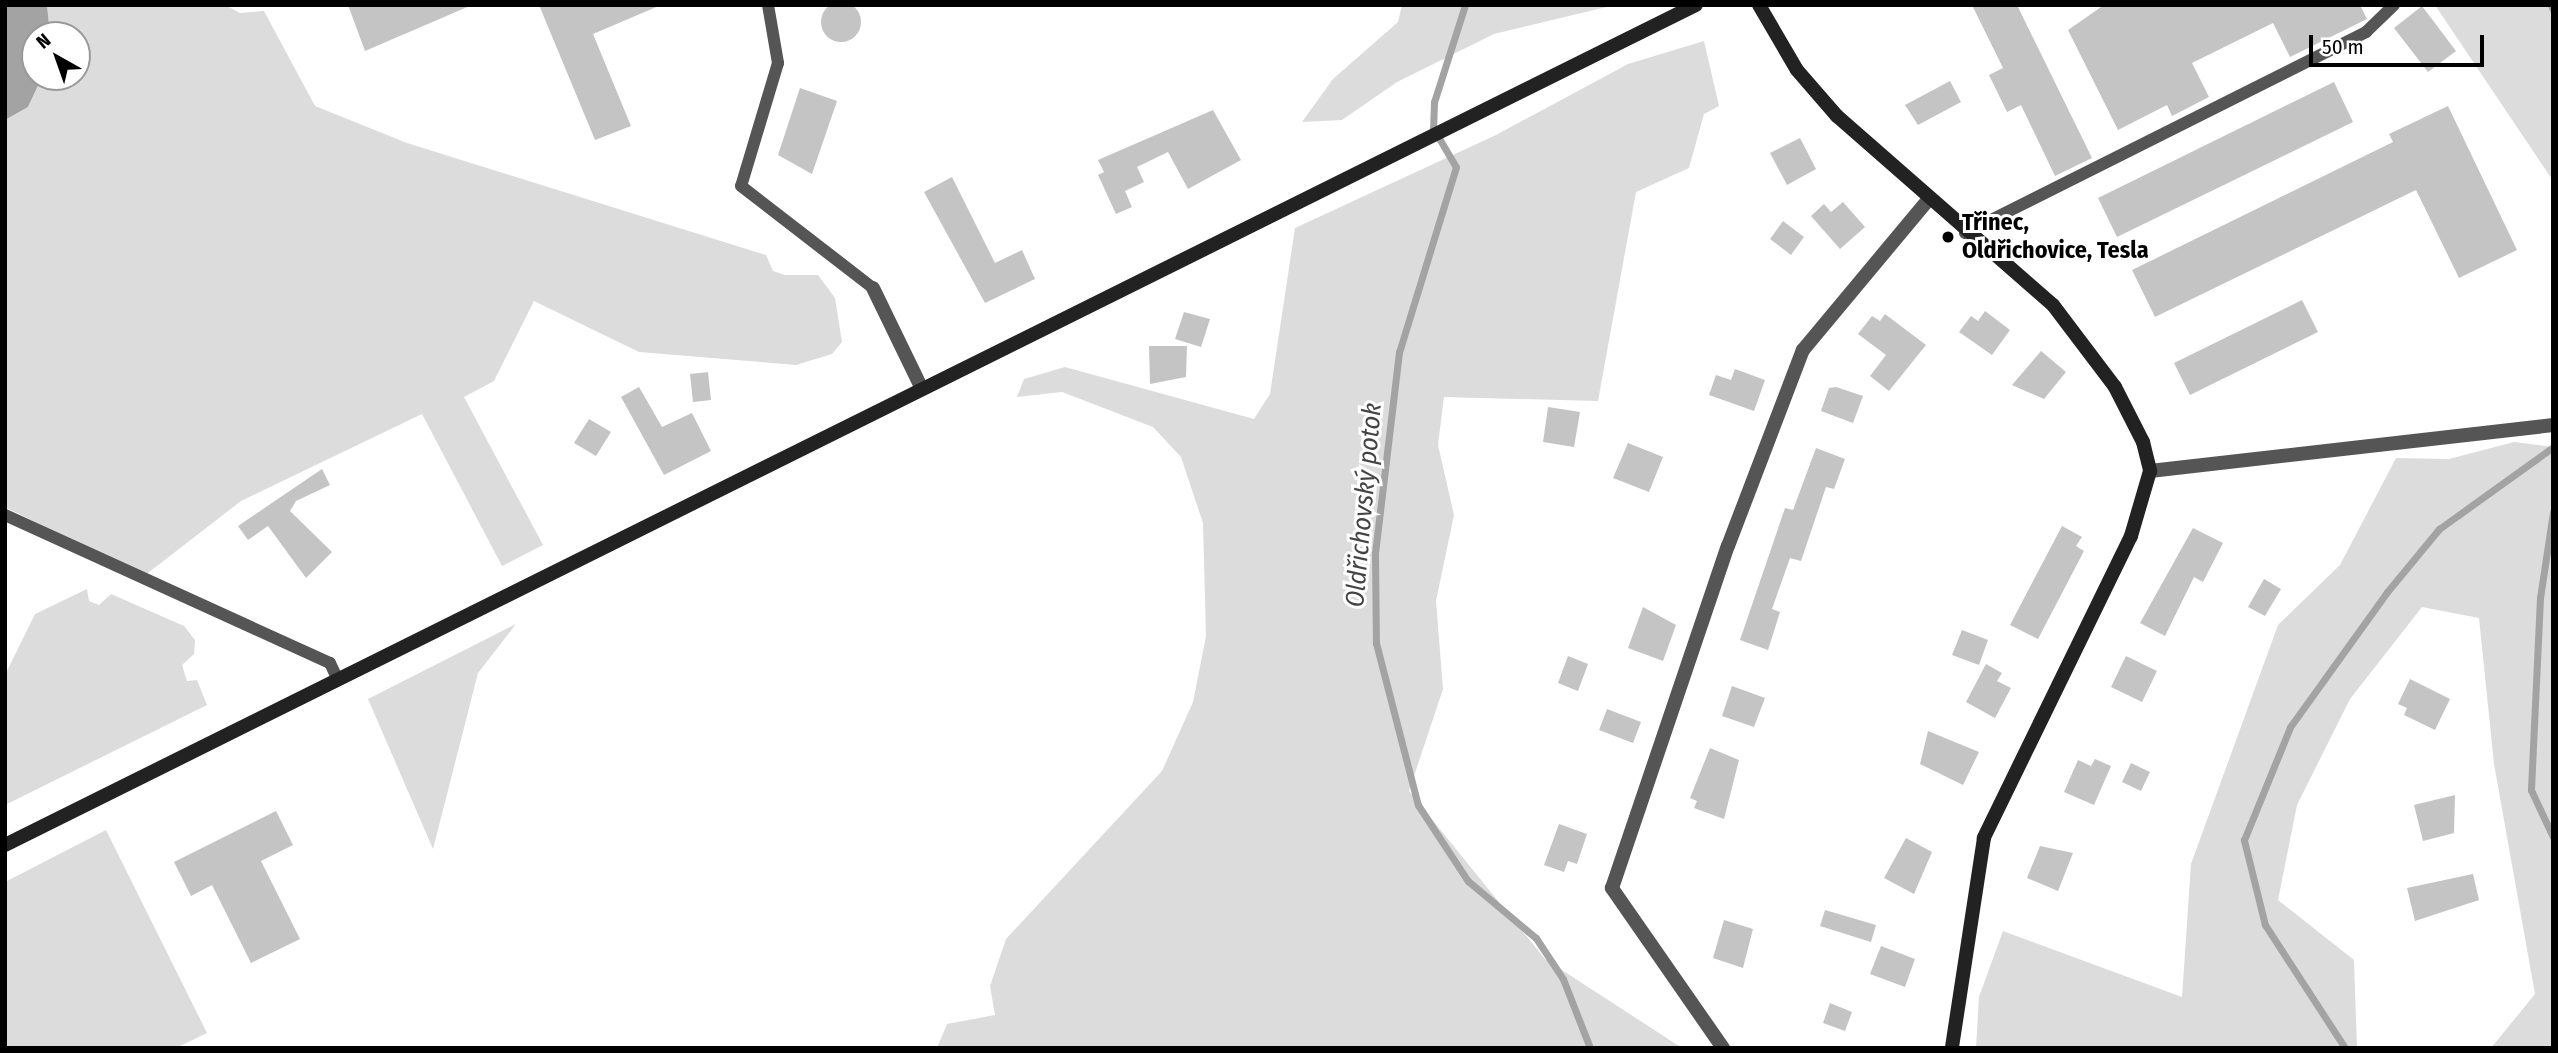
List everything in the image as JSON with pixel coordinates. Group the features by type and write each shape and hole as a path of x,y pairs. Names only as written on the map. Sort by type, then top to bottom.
{"main road":[{"path":"5,845 1379,158 1696,5"},
{"path":"1759,5 1797,71 1928,200 2053,306 2115,387 2143,442 2150,471 2131,536 1984,838 1951,1048"}],"street":[{"path":"1723,1048 1612,888 1728,546 1803,350 1928,200"},
{"path":"873,288 921,387"},
{"path":"2150,471 2553,425"}],"lane":[{"path":"768,5 778,63 741,186 873,288"},
{"path":"1965,233 2366,32 2394,5"},
{"path":"5,516 330,663 337,678"}],"shaded area":[{"path":"5,5 47,5 49,21 21,21 21,91 35,91 28,107 5,120"},
{"path":"47,5 225,5 240,13 264,11 315,106 407,143 766,255 773,271 785,275 818,275 835,298 842,342 832,354 796,365 639,352 534,301 494,381 464,397 543,545 502,566 422,414 241,501 144,576 5,507 5,120 28,107 35,91 91,91 91,21 49,21"},
{"path":"1402,5 1615,5 1494,34 1397,82 1342,120 1302,122 1333,79 1398,22"},
{"path":"2435,5 2553,5 2553,181"},
{"path":"1704,41 1719,106 1704,114 1689,168 1636,192 1598,401 1444,397 1438,445 1454,515 1436,601 1443,689 1409,791 1545,959 1682,1048 937,1048 947,1024 995,1015 990,986 1006,939 1162,771 1193,702 1206,636 1203,523 1181,457 1153,427 1062,392 1017,397 1024,379 1065,367 1254,419 1270,394 1295,228 1496,135 1628,64"},
{"path":"2514,442 2553,447 2553,1048 2491,1048 2535,994 2494,764 2479,618 2422,607 2350,699 2297,805 2278,900 2354,960 2357,1048 1976,1048 1979,997 2003,931 2182,997 2191,864 2278,625 2340,565 2396,458 2449,459"},
{"path":"87,589 89,601 99,605 111,594 184,626 195,640 194,654 182,665 187,681 197,680 207,705 5,805 5,675 35,614"},
{"path":"516,624 478,673 433,849 368,699"},
{"path":"106,830 207,1033 176,1048 5,1048 5,882"}],"building":[{"path":"841,2 849,3 855,8 860,14 860,30 855,36 849,41 841,42 833,41 827,36 822,30 821,22 822,14 827,8 833,3"},
{"path":"348,5 472,5 365,51"},
{"path":"539,5 661,5 593,34 631,126 595,140"},
{"path":"1972,5 2017,5 2092,158 2055,176 2021,105 2007,112 1989,75 2003,68"},
{"path":"2104,5 2360,5 2367,19 2290,57 2273,23 2192,63 2209,97 2172,116 2167,105 2118,130 2068,30"},
{"path":"2422,6 2456,51 2428,72 2394,28"},
{"path":"1950,81 1961,102 1918,125 1905,105"},
{"path":"2334,82 2353,122 2117,237 2098,198"},
{"path":"800,88 837,101 812,174 778,155"},
{"path":"2448,106 2517,250 2459,278 2416,190 2155,317 2132,270 2393,142 2389,134"},
{"path":"1213,110 1241,160 1188,189 1168,152 1137,167 1144,182 1125,191 1132,207 1116,214 1098,175 1104,172 1098,160"},
{"path":"1800,138 1816,169 1787,185 1770,153"},
{"path":"952,177 995,263 1022,250 1035,279 985,303 924,192"},
{"path":"1843,202 1865,227 1840,249 1811,216 1824,204 1831,212"},
{"path":"1783,221 1804,237 1791,255 1770,239"},
{"path":"2302,300 2318,332 2190,395 2174,363"},
{"path":"1985,311 2010,330 1992,355 1959,332 1971,316 1978,321"},
{"path":"1184,312 1210,319 1201,347 1175,339"},
{"path":"1885,314 1926,345 1889,391 1870,376 1886,355 1858,334 1872,316 1880,321"},
{"path":"1149,346 1187,346 1186,377 1150,384"},
{"path":"2041,351 2066,372 2044,399 2012,385"},
{"path":"1735,369 1765,380 1754,411 1709,395 1716,375 1731,380"},
{"path":"708,372 711,400 693,402 690,374"},
{"path":"639,387 662,427 692,413 711,451 664,475 621,397"},
{"path":"1836,387 1863,396 1853,423 1821,411 1829,388"},
{"path":"1548,407 1580,412 1574,447 1543,442"},
{"path":"589,419 611,432 596,456 574,443"},
{"path":"1628,443 1663,457 1649,492 1613,478"},
{"path":"1816,448 1845,459 1834,489 1826,487 1801,561 1790,558 1772,609 1780,612 1768,650 1740,640 1785,508 1793,510"},
{"path":"322,469 330,485 296,501 290,511 332,552 306,578 268,526 248,540 238,526"},
{"path":"2062,526 2082,537 2076,546 2084,551 2038,639 2010,625"},
{"path":"2193,528 2223,543 2203,582 2194,577 2165,636 2140,623"},
{"path":"2264,579 2281,589 2265,616 2248,607"},
{"path":"1643,607 1676,625 1663,661 1628,648"},
{"path":"1962,630 1988,640 1979,665 1952,655"},
{"path":"1568,656 1588,664 1578,691 1558,683"},
{"path":"2126,656 2157,671 2142,702 2111,687"},
{"path":"1986,664 2002,673 1997,681 2011,688 1995,718 1966,702"},
{"path":"2410,679 2450,699 2435,730 2404,715 2407,708 2398,704"},
{"path":"1732,686 1765,698 1754,727 1722,716"},
{"path":"1607,709 1641,722 1633,743 1599,730"},
{"path":"1928,731 1979,752 1963,785 1920,764"},
{"path":"1710,748 1739,760 1724,819 1694,808 1697,801 1690,798"},
{"path":"2095,759 2111,766 2094,805 2064,792 2078,760 2091,766"},
{"path":"2131,763 2150,772 2141,791 2122,782"},
{"path":"2455,795 2454,833 2423,841 2414,805"},
{"path":"276,811 293,845 261,861 300,939 251,963 212,885 191,896 174,862"},
{"path":"1559,824 1587,834 1577,864 1568,861 1564,872 1544,865"},
{"path":"1906,838 1932,852 1914,894 1884,878"},
{"path":"2040,846 2073,853 2058,891 2027,878"},
{"path":"2473,874 2479,900 2415,921 2407,888"},
{"path":"1825,910 1876,925 1871,942 1820,926"},
{"path":"1724,920 1753,929 1743,968 1713,958"},
{"path":"1881,946 1915,959 1905,987 1870,974"},
{"path":"1830,1003 1852,1012 1845,1031 1823,1023"}],"waterway":[{"name":"Oldřichovský potok","path":"1465,5 1434,102 1433,128 1456,167 1399,352 1375,554 1376,643 1418,805 1468,881 1536,938 1563,979 1590,1048"},
{"path":"2551,5 2553,10"},
{"path":"2345,1048 2265,925 2244,840 2290,727 2387,592 2439,529 2553,447"},
{"path":"2553,512 2540,598 2531,790 2553,837"}],"place":[{"name":"Třinec, Oldřichovice, Tesla","path":"1948,237"}]}
